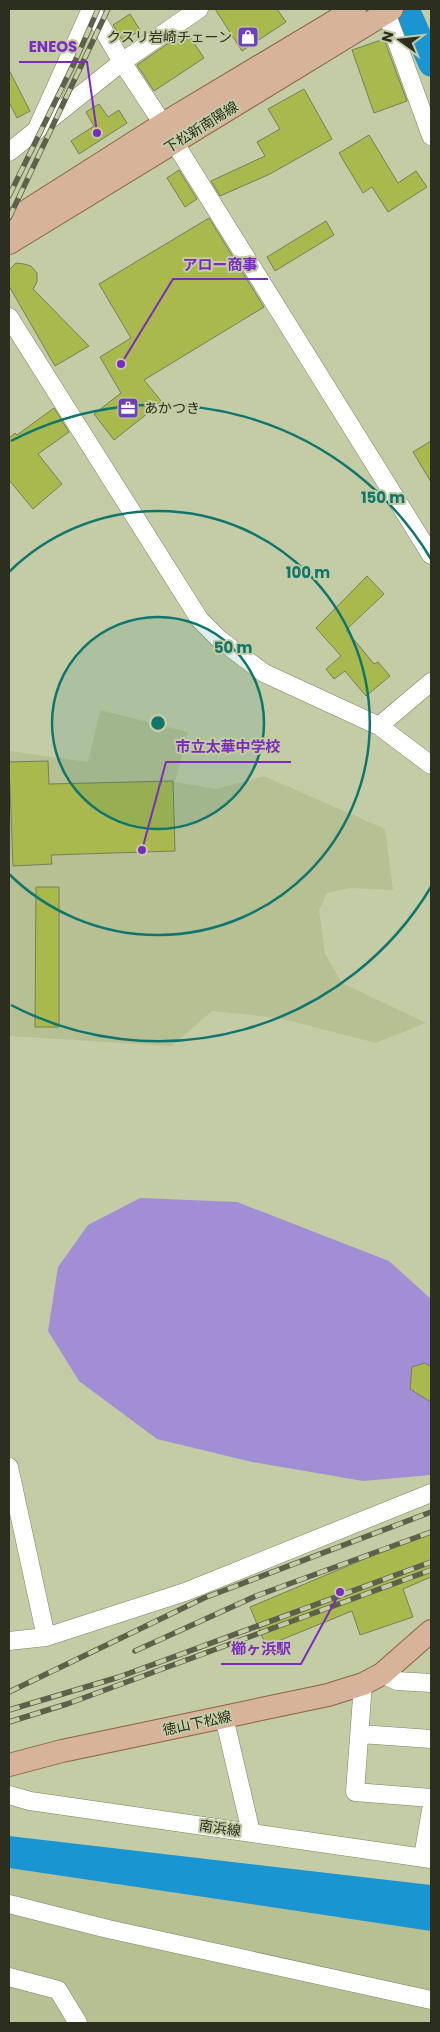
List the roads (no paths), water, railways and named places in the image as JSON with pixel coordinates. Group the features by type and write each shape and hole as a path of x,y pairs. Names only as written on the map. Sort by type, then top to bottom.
{"main road":[{"name":"下松新南陽線","path":"9,222 163,124 355,9"},
{"name":"下松新南陽線","path":"9,243 389,10"},
{"path":"373,1679 431,1631"},
{"name":"徳山下松線","path":"9,1765 62,1751 328,1695 373,1679"}],"street":[{"path":"91,9 122,62 163,124 431,555"},
{"path":"34,134 91,9"},
{"path":"9,152 122,62 199,9"},
{"path":"389,10 431,136"},
{"path":"9,317 200,620 219,639 264,673 379,726 431,765"},
{"path":"379,726 431,682"},
{"path":"9,1467 46,1637"},
{"path":"9,1641 46,1637 185,1592 431,1493"},
{"path":"431,1683 373,1679 360,1734 355,1792 431,1798"},
{"path":"224,1717 251,1832"},
{"path":"360,1734 431,1739"},
{"name":"南浜線","path":"9,1795 30,1801 427,1858"},
{"path":"427,1858 431,1810"},
{"path":"9,1904 108,1929 431,2000"},
{"path":"9,1977 58,1990 78,2023"}],"water":[{"path":"9,1836 431,1885 431,1931 9,1868"}],"waterway":[{"path":"407,9 431,64"}],"railway":[{"path":"9,196 76,59 98,9"},
{"path":"9,218 108,9"},
{"path":"9,1692 204,1598 431,1512"},
{"path":"135,1651 256,1596 431,1532"},
{"path":"9,1710 119,1677 431,1562"},
{"path":"9,1722 67,1704 431,1570"}],"place":[{"name":"クスリ岩崎チェーン","path":"248,37"},
{"name":"ENEOS","path":"97,133"},
{"name":"アロー商事","path":"121,364"},
{"name":"あかつき","path":"128,408"},
{"name":"市立太華中学校","path":"142,850"},
{"name":"櫛ヶ浜駅","path":"340,1592"}]}
